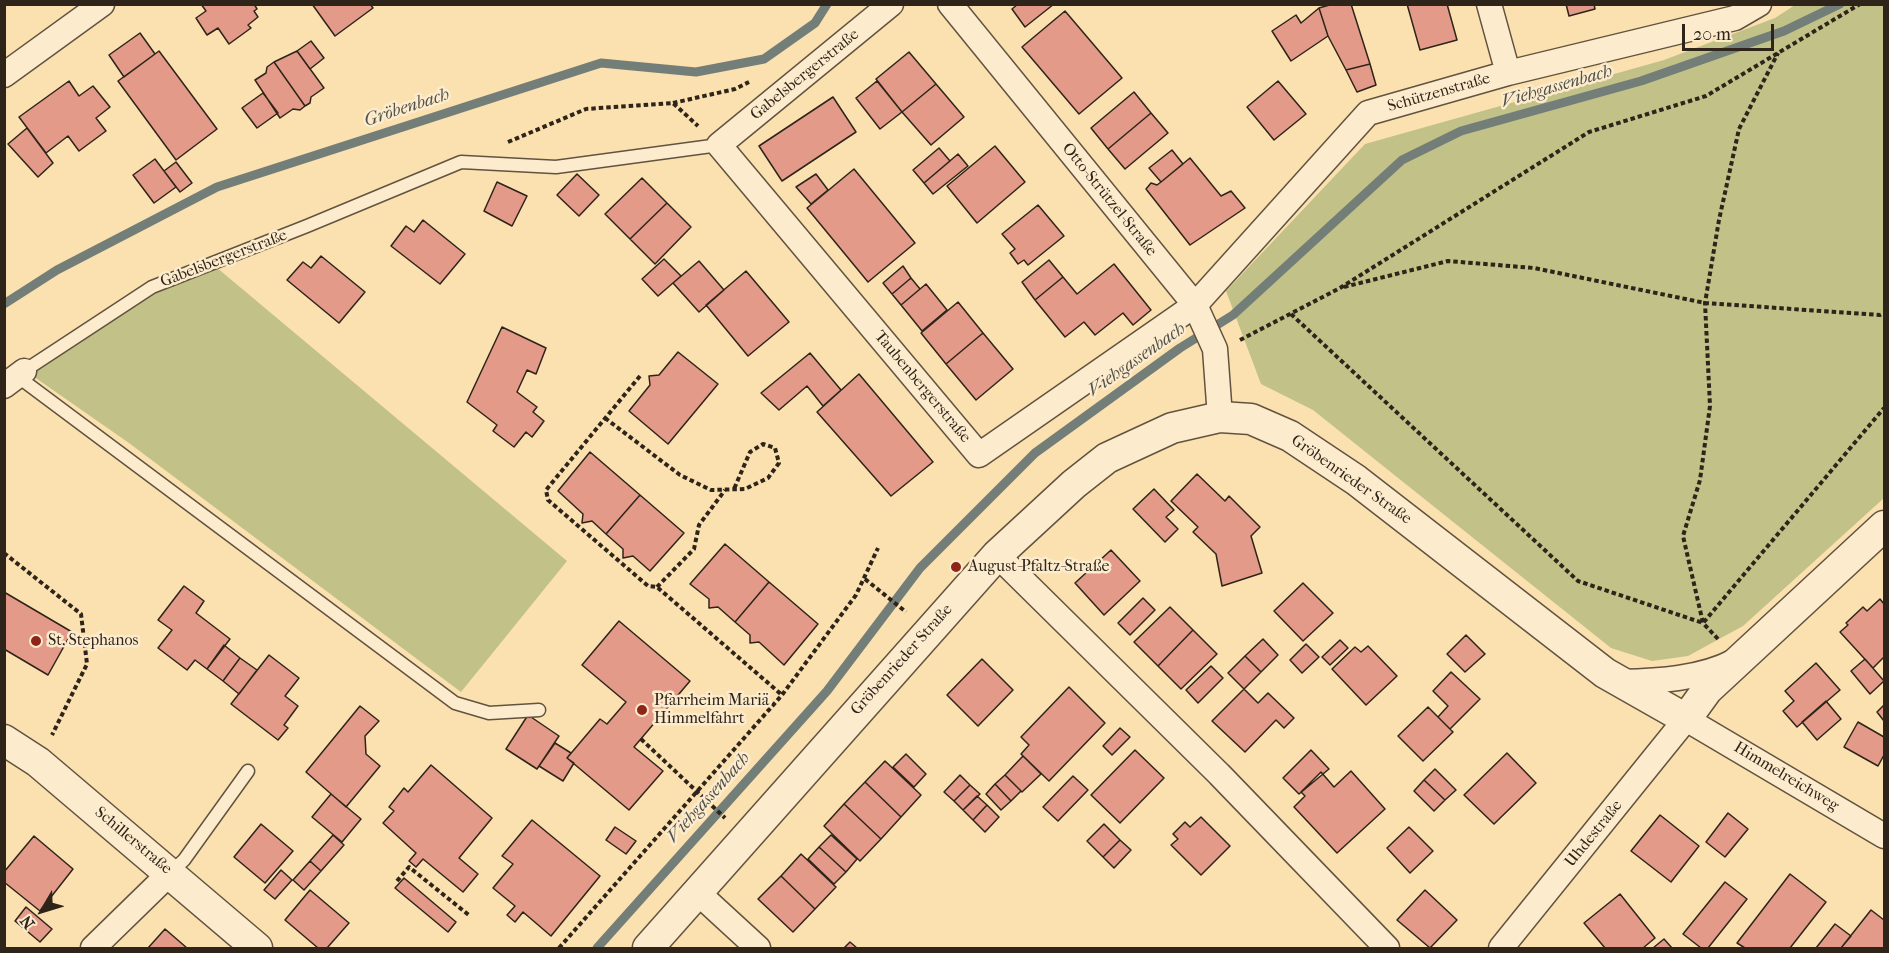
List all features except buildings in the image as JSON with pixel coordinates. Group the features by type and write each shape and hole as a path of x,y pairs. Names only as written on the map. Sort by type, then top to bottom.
{"street":[{"path":"4,75 102,4"},
{"name":"Gabelsbergerstraße","path":"719,145 891,4"},
{"name":"Otto-Strützel-Straße","path":"950,4 1199,311 1215,350 1220,417"},
{"path":"1489,4 1508,73"},
{"name":"Schützenstraße","path":"1199,311 1368,113 1508,73 1735,18 1759,4"},
{"name":"Taubenbergerstraße","path":"719,145 979,456 1199,311"},
{"name":"Gröbenrieder Straße","path":"648,948 997,555 1074,484 1107,458 1172,428 1220,417 1251,419 1290,436 1356,480 1620,682 1686,720"},
{"path":"1686,720 1707,690 1884,526"},
{"path":"997,555 1219,774 1387,948"},
{"path":"1620,682 1659,681 1719,670 1738,660"},
{"name":"Himmelreichweg","path":"1686,720 1884,836"},
{"name":"Uhdestraße","path":"1501,948 1686,720"},
{"name":"Schillerstraße","path":"4,740 38,762 171,872 257,948"},
{"path":"93,948 171,872"},
{"path":"696,892 758,948"}],"lane":[{"name":"Gabelsbergerstraße","path":"15,378 152,287 460,162 556,167 719,145"},
{"path":"15,378 454,702 489,713 539,710"},
{"path":"171,872 184,860 249,771"}],"path":[{"path":"1215,350 1340,288 1589,132 1706,96 1860,4"},
{"path":"1703,623 1683,536 1700,480 1710,406 1705,303 1719,220 1739,129 1779,53"},
{"path":"502,144 586,110 673,103 719,145"},
{"path":"1340,288 1448,261 1534,268 1705,303 1880,315 1884,313"},
{"path":"1291,314 1578,581 1703,623 1738,660"},
{"path":"640,376 546,490 548,500 648,586 657,587 782,695"},
{"path":"1703,623 1884,408"},
{"path":"605,418 680,475 711,490 745,489 768,478 779,463 775,448 763,444 750,452 734,489"},
{"path":"657,587 694,549 699,525 725,490"},
{"path":"560,948 782,695 865,579 878,548"},
{"path":"4,553 81,614 87,664 52,736"},
{"path":"865,579 908,613"},
{"path":"641,739 706,801"},
{"path":"397,881 410,867 470,915"}],"shaded area":[{"path":"1795,5 1884,5 1884,498 1743,626 1688,656 1652,661 1611,648 1313,410 1261,384 1226,291 1365,144 1664,60 1775,18"},
{"path":"216,267 567,561 461,692 129,443 30,374 153,292"}],"waterway":[{"name":"Gröbenbach","path":"4,304 57,270 217,187 601,63 696,72 764,59 815,23 827,4"},
{"name":"Viehgassenbach","path":"597,948 827,691 920,568 1035,453 1180,348 1233,315 1402,160 1461,131 1641,81 1784,31 1840,4"}],"place":[{"name":"August-Pfaltz-Straße","path":"956,567"},
{"name":"St. Stephanos","path":"36,641"},
{"name":"Pfarrheim Mariä Himmelfahrt","path":"642,710"}]}
